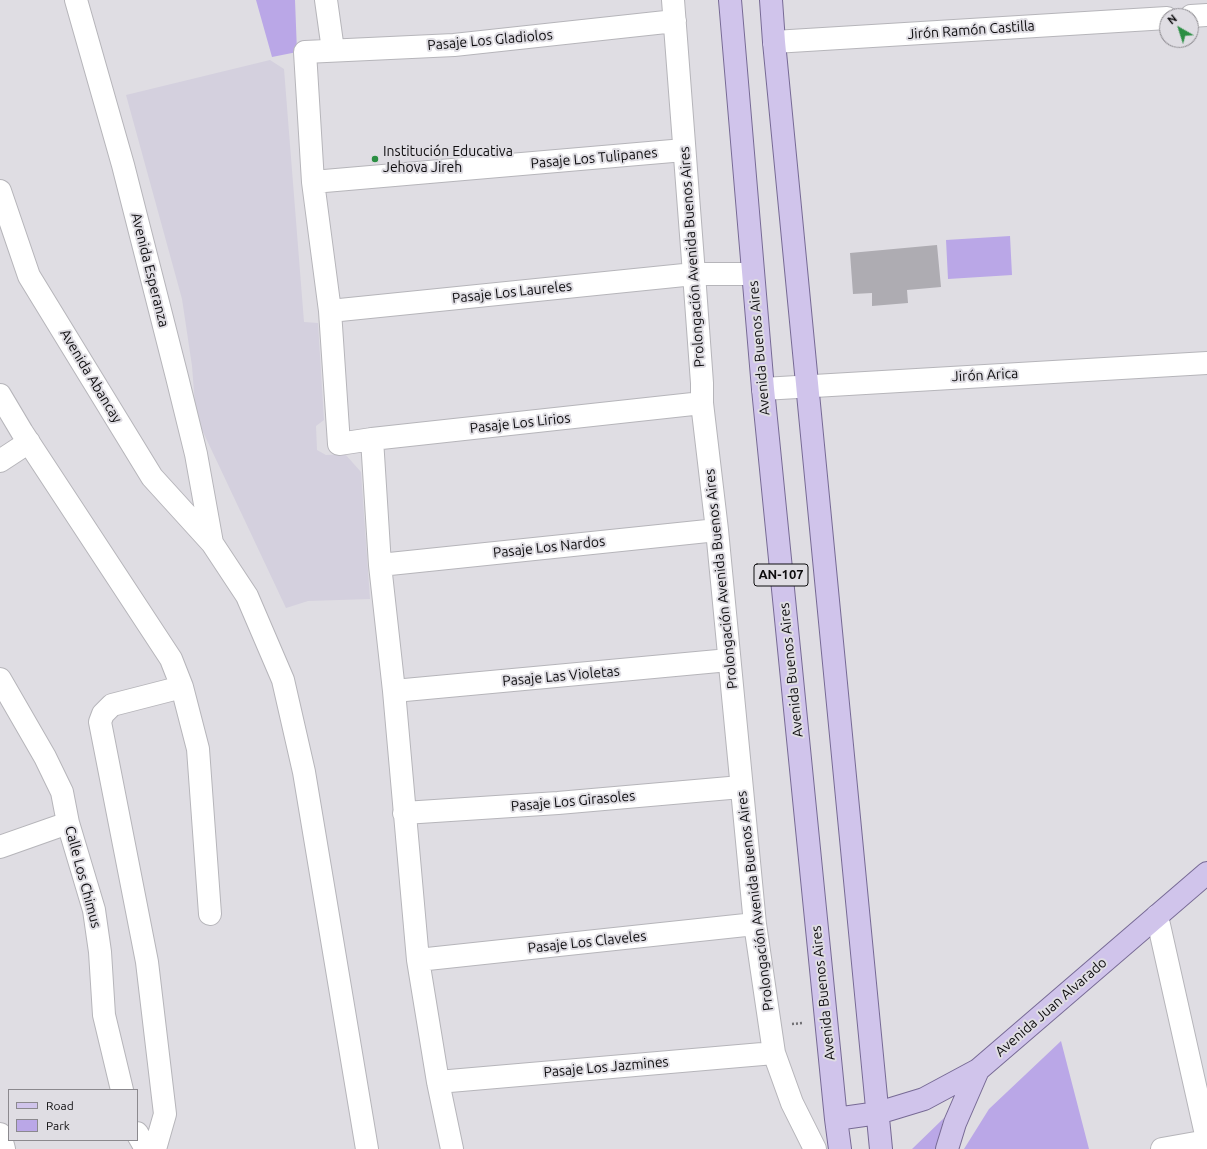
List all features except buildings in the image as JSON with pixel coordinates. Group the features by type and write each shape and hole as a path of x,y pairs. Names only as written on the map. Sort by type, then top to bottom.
{"main road":[{"name":"Avenida Buenos Aires","path":"730,0 763,389 840,1149"},
{"name":"AN-107","path":"771,0 881,1149"},
{"name":"Avenida Juan Alvarado","path":"836,1119 878,1113 924,1099 978,1070 1207,873"},
{"path":"947,1149 955,1123 978,1070"},
{"path":"878,1113 896,1149"}],"street":[{"name":"Avenida Esperanza","path":"76,0 123,165 177,376 196,454 212,543"},
{"path":"326,0 333,50"},
{"name":"Pasaje Los Gladiolos","path":"313,182 305,52 454,45 674,11"},
{"name":"Prolongación Avenida Buenos Aires","path":"674,11 702,383 702,403 717,530 755,924 774,1053 792,1103 815,1149"},
{"name":"Jirón Ramón Castilla","path":"774,42 1159,18"},
{"name":"Pasaje Los Tulipanes","path":"313,182 684,150"},
{"path":"313,182 330,311"},
{"name":"Avenida Abancay","path":"0,191 29,276 152,477 212,543"},
{"name":"Pasaje Los Laureles","path":"330,311 694,274 753,274"},
{"name":"Pasaje Los Lirios","path":"330,311 339,444 372,439 702,403"},
{"name":"Jirón Arica","path":"763,389 808,385 1207,363"},
{"path":"0,395 29,442 171,659 182,687 198,750 210,914"},
{"path":"372,439 380,565 394,691 418,960 438,1082 452,1149"},
{"path":"0,461 29,442"},
{"name":"Pasaje Los Nardos","path":"380,565 717,530"},
{"path":"212,543 247,596 283,680 304,772 367,1149"},
{"name":"Pasaje Las Violetas","path":"394,691 729,660"},
{"name":"Calle Los Chimus","path":"0,679 45,757 62,792 68,823 94,910 100,952 104,1015 122,1089"},
{"path":"155,1149 165,1114 147,962 100,722 103,714 112,705 182,687"},
{"name":"Pasaje Los Girasoles","path":"404,813 566,802 741,787"},
{"path":"0,847 68,823"},
{"path":"1157,916 1207,1140 1162,1149"},
{"name":"Pasaje Los Claveles","path":"418,960 755,924"},
{"name":"Pasaje Los Jazmines","path":"438,1082 774,1053"},
{"path":"138,1134 146,1149"}],"shaded area":[{"path":"270,60 284,69 304,322 318,323 324,420 316,426 317,450 326,455 345,454 361,472 370,599 308,601 286,608 196,417 192,366 182,299 126,95"}],"green space":[{"path":"256,0 295,0 297,52 272,57"},
{"path":"1010,236 1012,275 948,279 946,240"},
{"path":"1061,1041 1089,1149 964,1149 989,1109"},
{"path":"944,1118 936,1149 912,1149"}],"place":[{"name":"Institución Educativa Jehova Jireh","path":"375,159"}]}
